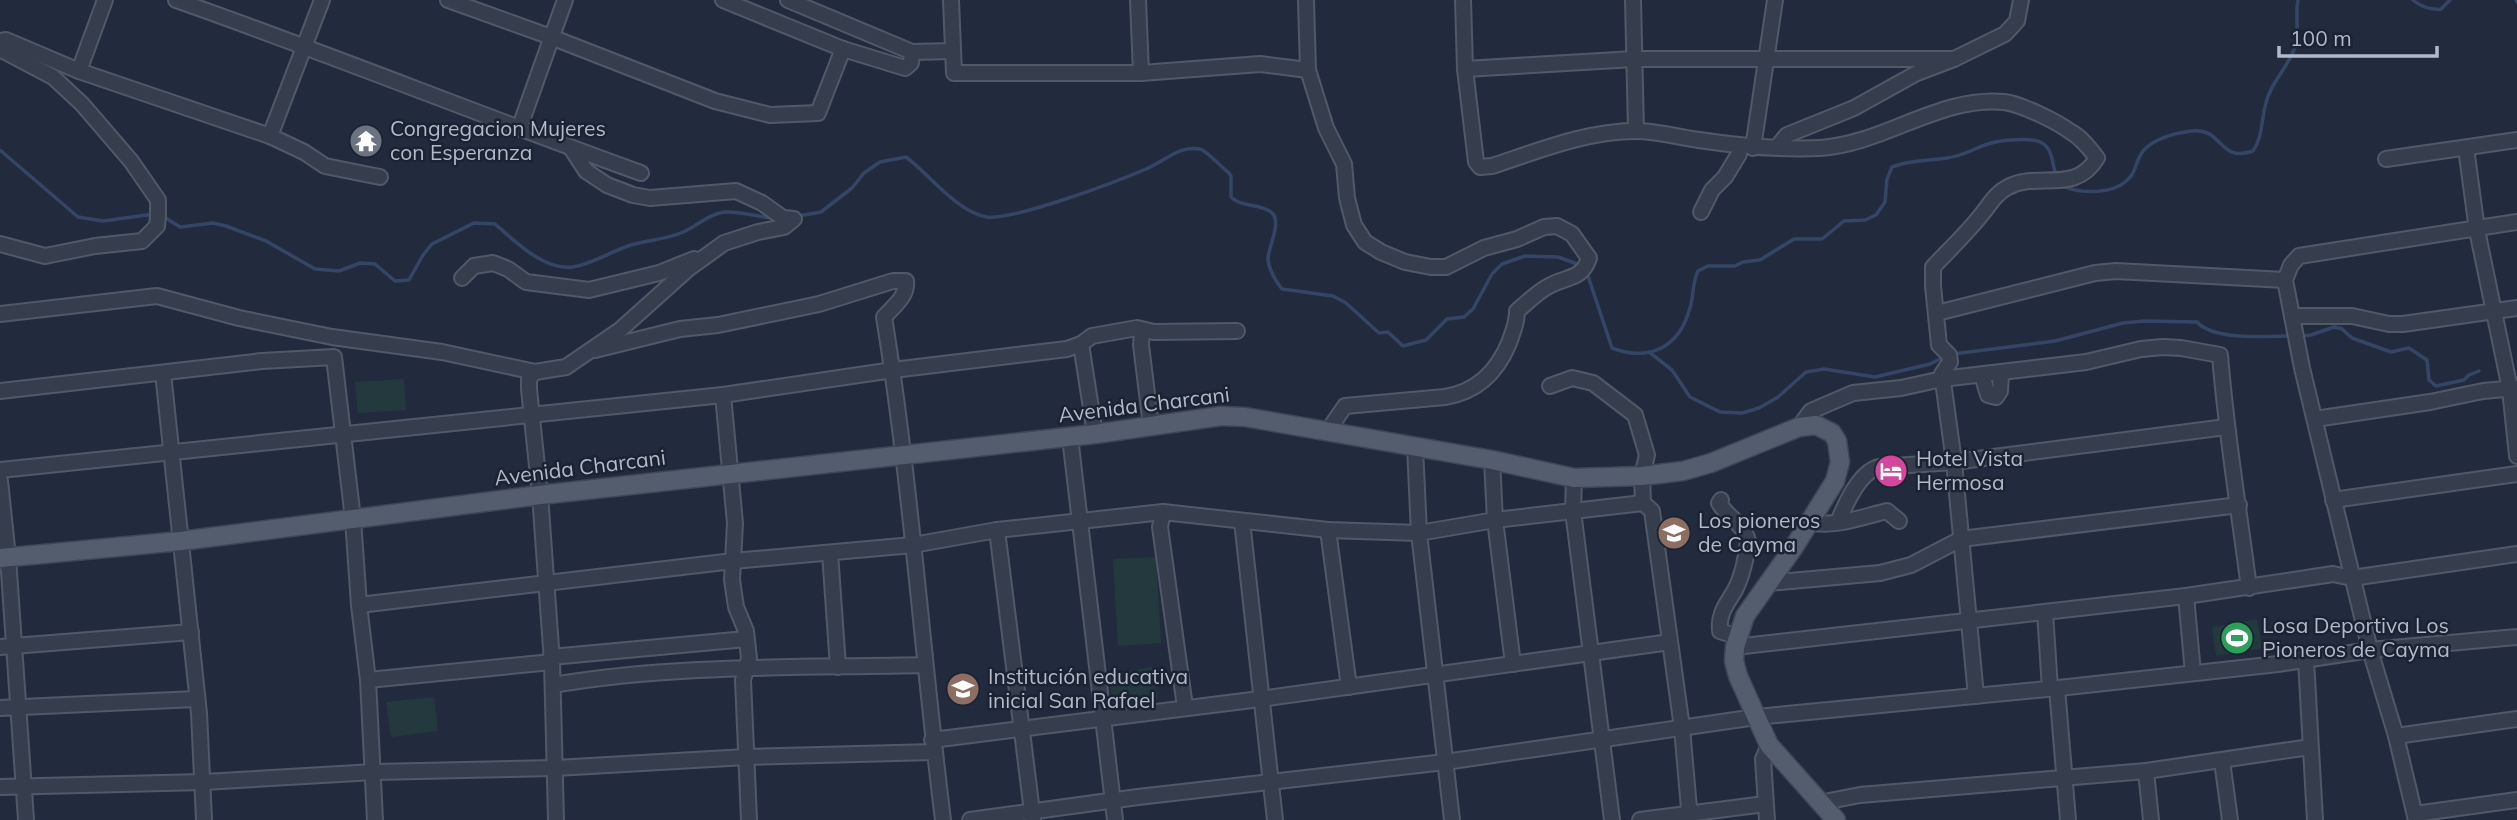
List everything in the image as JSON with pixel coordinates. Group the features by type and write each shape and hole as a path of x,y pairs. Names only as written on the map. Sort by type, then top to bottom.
{"main road":[{"name":"Avenida Charcani","path":"4,558 181,541 540,495 1095,434 1221,416 1245,417 1492,460 1574,478 1642,476 1683,471 1712,463 1799,426"},
{"path":"1799,426 1816,425 1832,433 1837,441 1840,462 1835,481 1745,616 1736,642 1734,661 1769,745 1836,820"}],"street":[{"path":"79,71 105,0"},
{"path":"176,0 305,45 519,129 641,173"},
{"path":"270,136 322,0"},
{"path":"448,0 551,37 715,102 770,115 818,113 843,49"},
{"path":"519,129 565,0"},
{"path":"723,0 843,49 905,68 911,64 912,52"},
{"path":"788,0 912,52 953,51"},
{"path":"951,0 954,74 1140,73 1260,64 1308,70"},
{"path":"1138,0 1140,73"},
{"path":"1306,0 1308,70 1326,128 1343,163 1347,198 1354,225 1365,242 1405,262 1446,267 1484,248 1517,239 1544,227 1557,226 1572,234 1589,258 1586,268 1579,274 1547,286 1517,311 1517,324 1503,356 1493,371 1474,388 1459,395 1445,397 1345,406 1327,432"},
{"path":"1463,0 1465,69 1476,162 1480,167 1492,166 1562,144 1636,131 1746,147 1820,148 1849,144 1886,133 1934,113 1979,101 2008,102 2040,116 2072,132 2097,158 2090,169 2079,177 2011,185 1998,193 1982,215 1933,267 1939,345 1950,355 1950,362 1941,372 1954,462 1976,696"},
{"path":"1633,0 1636,131"},
{"path":"1701,212 1712,190 1725,177 1746,147 1767,59 1775,0"},
{"path":"1778,146 1787,135 1854,108 1917,73 2006,34 2017,21 2021,0"},
{"path":"0,41 6,40 27,47 79,71 270,136 304,152 325,166 380,177"},
{"path":"0,49 53,77 82,104 131,161 158,200 157,226 142,241 95,246 46,256 0,244"},
{"path":"1465,69 1634,59 1954,59"},
{"path":"2386,159 2517,140"},
{"path":"0,314 157,296 239,318 332,337 442,352 535,372 566,367 588,352 620,330 724,243 784,227 794,219 783,218 762,203 736,191 650,198 633,195 607,185 586,171 571,148"},
{"path":"2466,148 2477,230 2514,389 2517,456"},
{"path":"2517,222 2299,256 2291,265 2285,280 2333,500 2415,817 2517,800"},
{"path":"462,278 474,266 493,263 508,269 526,282 589,290 659,273 711,252"},
{"path":"1937,313 2095,273 2116,271 2285,280"},
{"path":"588,352 680,329 718,325 819,304 893,281 906,281 902,296 884,317 893,370 943,820"},
{"path":"2292,316 2351,316 2389,324 2403,324 2517,308"},
{"path":"0,470 723,395 893,370 1067,349 1092,336 1137,328 1154,332 1237,331"},
{"path":"1142,330 1141,345 1151,426"},
{"path":"1081,344 1095,434"},
{"path":"1799,426 1811,411 1853,393 1901,388 1942,379 2086,362 2141,349 2181,348 2220,355 2226,427 2249,588"},
{"path":"0,391 262,361 334,357 368,680 374,820"},
{"path":"535,372 529,378 552,660 556,820"},
{"path":"163,373 191,632 204,782 204,820"},
{"path":"1982,375 1988,395 1996,397 2000,391 2001,373"},
{"path":"1550,386 1572,377 1594,383 1635,415 1647,455 1642,476 1643,503"},
{"path":"2315,419 2430,402 2483,391 2514,389"},
{"path":"723,395 735,523 732,580 749,658 743,680 749,820"},
{"path":"1838,522 1857,487 1873,468 1954,462 2226,427"},
{"path":"1070,437 1115,820"},
{"path":"1415,447 1419,533 1452,820"},
{"path":"1492,460 1495,520 1513,664"},
{"path":"2333,500 2517,474"},
{"path":"1574,478 1573,511 1612,820"},
{"path":"0,481 7,645 20,707 26,820"},
{"path":"1721,500 1719,503 1723,510 1734,518 1748,541 1736,587 1726,601 1719,621 1720,631 1736,642 2186,596 2333,574 2352,578 2517,554"},
{"path":"359,605 733,561 913,545 997,530 1163,512 1328,530 1419,533 1495,520 1643,503 1653,511 1682,729 1690,817"},
{"path":"1768,583 1880,573 1910,565 1961,539 2239,505"},
{"path":"1808,522 1819,525 1888,511 1899,521"},
{"path":"1163,512 1160,527 1185,707"},
{"path":"1242,521 1275,820"},
{"path":"997,530 1032,816"},
{"path":"1328,530 1349,687"},
{"path":"830,553 838,667"},
{"path":"1736,587 1741,589 1752,606"},
{"path":"2186,596 2193,673"},
{"path":"2045,612 2068,820"},
{"path":"7,645 191,632"},
{"path":"970,820 1032,816 1112,800 1445,762 1756,717 2193,673 2370,650 2517,637"},
{"path":"368,680 746,639"},
{"path":"0,786 204,782 374,772 556,768 933,746 1021,729 1670,642"},
{"path":"2305,660 2315,820"},
{"path":"553,685 589,679 746,669 925,665"},
{"path":"0,708 196,699"},
{"path":"2396,736 2517,719"},
{"path":"1767,820 1763,759 1769,745"},
{"path":"1819,803 1860,795 2146,771 2310,747"},
{"path":"2222,761 2230,820"},
{"path":"2146,771 2151,820"},
{"path":"1640,820 1690,817 1765,804"}],"green space":[{"path":"404,379 406,410 358,413 355,382"},
{"path":"1156,557 1161,643 1118,646 1113,559"},
{"name":"Losa Deportiva Los Pioneros de Cayma","path":"2257,619 2262,648 2216,656 2212,627"},
{"path":"1152,667 1158,698 1114,707 1108,675"},
{"path":"434,697 438,731 391,737 386,702"}],"waterway":[{"path":"2060,185 2087,191 2116,187 2131,176 2141,154 2150,144 2185,132 2202,131 2210,134 2233,152 2253,151 2260,134 2268,95 2296,44 2298,0"},
{"path":"2413,0 2423,6 2437,9 2441,9 2450,0"},
{"path":"1586,270 1612,348 1626,352 1650,352 1670,342 1685,322 1698,271 1708,266 1735,266 1760,260 1794,239 1822,239 1844,221 1865,220 1876,215 1885,202 1887,179 1892,167 1953,157 1993,143 2031,140 2042,143 2049,150 2057,178"},
{"path":"798,216 821,212 880,162 906,157 955,201 976,214 987,217 1019,213 1066,199 1146,169 1178,152 1192,148 1203,150 1229,173 1231,197 1240,203 1266,209 1274,216 1276,221 1268,259 1273,275 1282,289 1333,296 1346,303 1379,333 1388,332 1403,346 1426,340 1447,319 1464,317 1473,309 1492,274 1502,264 1525,256 1558,257 1580,265"},
{"path":"0,150 78,217 103,221 154,214"},
{"path":"161,215 180,227 213,223 226,226 266,241 315,269 339,271 360,263 375,264 395,281 409,280 432,244 474,223 495,224 541,260 562,267 573,267 628,246 681,233 719,213 737,212 773,218"},
{"path":"1953,354 2055,341 2123,323 2144,321 2197,322 2205,328 2228,335 2292,336"},
{"path":"2300,336 2334,327 2342,329 2352,338 2391,352 2409,348 2427,360 2429,380 2436,386 2464,380 2479,371"},
{"path":"1649,352 1672,370 1690,397 1720,412 1742,413 1759,408 1778,397 1806,372 1824,369 1875,377 1930,364 1946,356"}],"place":[{"name":"Congregacion Mujeres con Esperanza","path":"366,141"},
{"name":"Hotel Vista Hermosa","path":"1891,471"},
{"name":"Los pioneros de Cayma","path":"1674,533"},
{"name":"Losa Deportiva Los Pioneros de Cayma","path":"2237,638"},
{"name":"Institución educativa inicial San Rafael","path":"963,689"}]}
